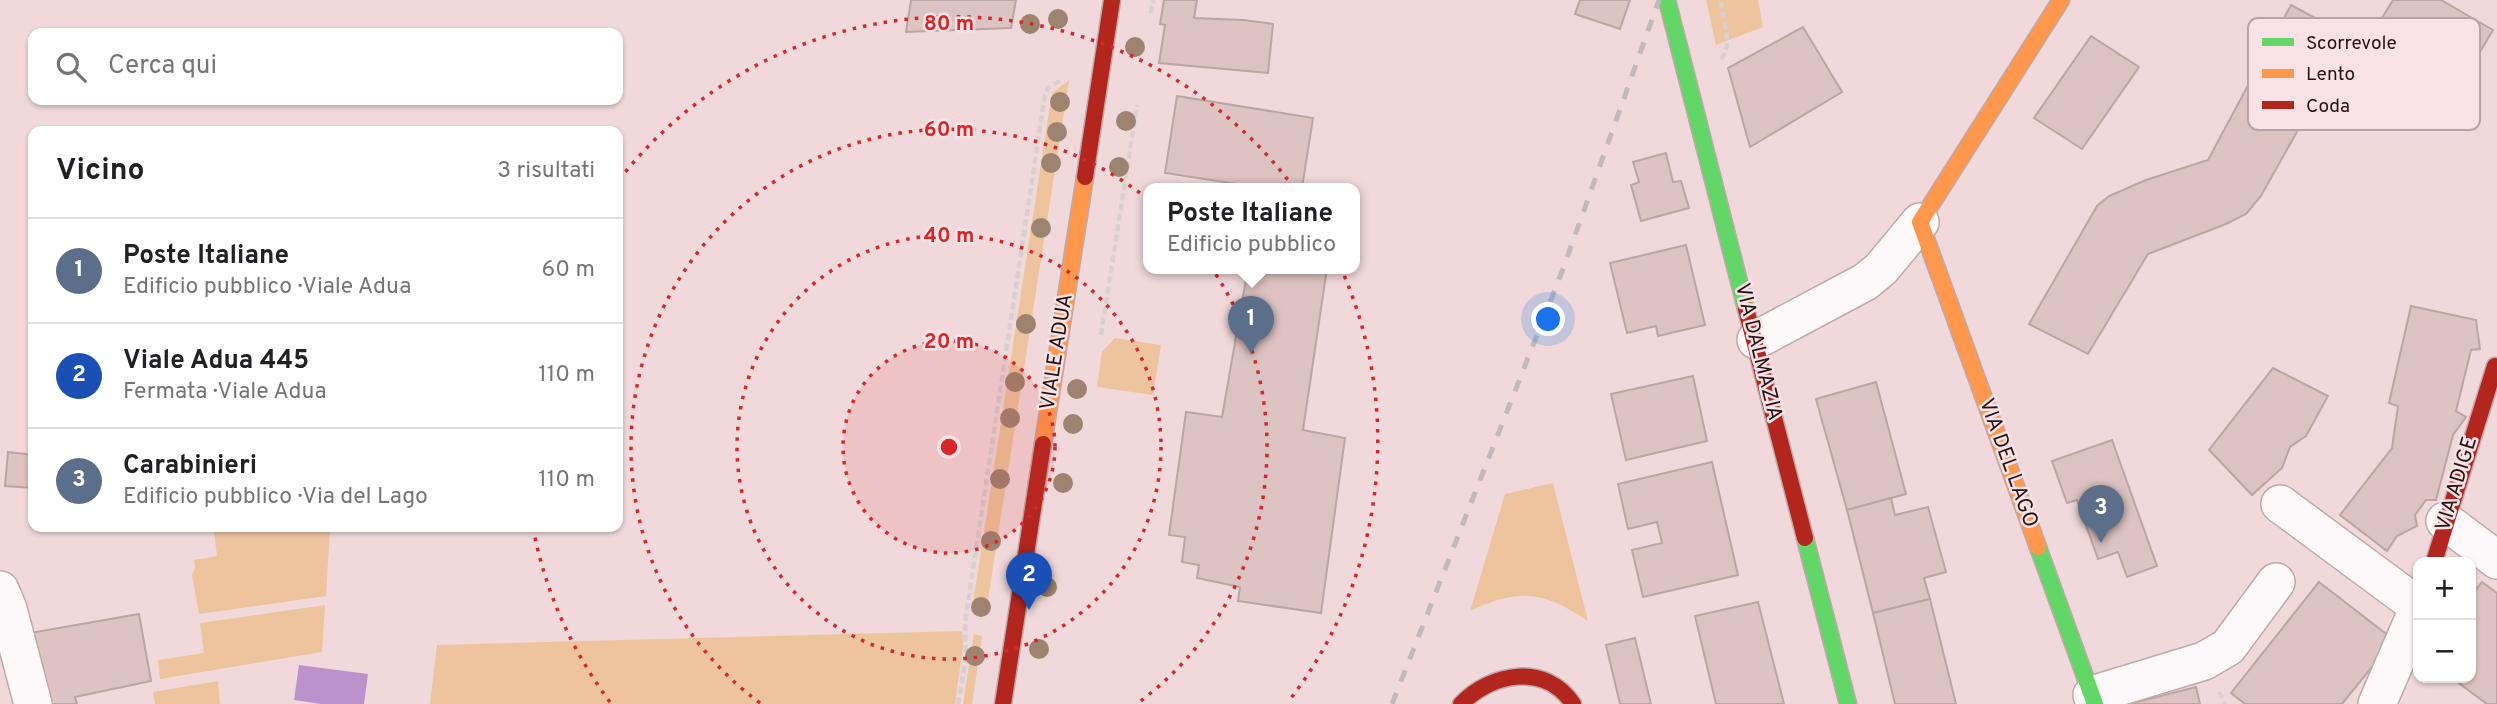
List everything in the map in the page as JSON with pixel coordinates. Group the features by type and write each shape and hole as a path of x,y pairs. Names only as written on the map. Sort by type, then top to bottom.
{"street":[{"name":"VIALE ADUA","path":"1003,704 1112,0"},
{"name":"VIA DALMAZIA","path":"1667,0 1847,704"},
{"path":"1756,340 1866,282 1888,262 1920,222 2061,0"},
{"name":"VIA DEL LAGO","path":"1920,222 2094,700"},
{"name":"VIA ADIGE","path":"2435,557 2495,366"},
{"path":"2280,503 2413,604"},
{"path":"2445,521 2497,560"},
{"path":"2094,700 2219,654 2276,583"},
{"path":"0,590 8,609 33,704"},
{"path":"2377,704 2413,620"},
{"path":"1461,704 1477,688 1522,677 1537,678 1562,687 1573,704"}],"path":[{"path":"958,704 965,657 967,609 1045,95 1048,88 1071,75"}],"shaded area":[{"path":"1706,0 1758,0 1763,27 1716,45"},
{"path":"1069,80 986,612 972,610 1052,93"},
{"path":"1115,338 1161,345 1153,395 1097,387 1102,352"},
{"path":"1553,483 1588,621 1557,604 1530,596 1503,599 1470,611 1505,494"},
{"path":"214,532 330,532 326,596 199,614 192,575 194,560 217,556"},
{"path":"325,605 322,652 160,679 158,660 204,653 200,623"},
{"path":"962,631 963,646 955,704 430,704 437,645"},
{"path":"974,634 982,636 972,704 963,704"},
{"path":"299,665 368,674 364,704 321,704 294,700"},
{"path":"218,681 220,704 155,704 153,692"}],"building":[{"path":"911,0 1016,0 1011,28 906,32"},
{"path":"1164,0 1197,0 1194,18 1273,24 1268,73 1159,63 1165,25 1160,24"},
{"path":"1580,0 1630,0 1620,29 1575,14"},
{"path":"2393,0 2441,0 2472,18 2382,18"},
{"path":"2291,5 2315,18 2284,18"},
{"path":"2480,22 2493,30 2480,52"},
{"path":"1803,27 1842,92 1750,147 1728,68"},
{"path":"2091,36 2139,67 2082,149 2034,118"},
{"path":"2248,85 2248,130 2298,130 2261,196 2246,214 2148,254 2088,354 2029,324 2097,206 2109,196 2146,180 2208,160"},
{"path":"1177,96 1313,118 1303,183 1230,183 1165,173"},
{"path":"1666,153 1673,182 1681,181 1689,208 1641,221 1631,185 1639,182 1633,162"},
{"path":"1686,245 1705,325 1658,336 1656,326 1627,333 1610,263"},
{"path":"1247,274 1326,274 1303,430 1345,438 1321,613 1238,601 1240,587 1197,578 1199,565 1182,562 1185,537 1169,535 1186,412 1222,417"},
{"path":"2411,306 2476,320 2480,349 2471,350 2456,411 2466,417 2453,435 2436,500 2426,500 2415,515 2417,526 2397,536 2387,551 2340,515 2392,448 2398,406 2389,403"},
{"path":"2273,368 2328,396 2306,436 2290,447 2282,468 2252,495 2209,450"},
{"path":"1693,376 1707,441 1626,460 1611,394"},
{"path":"1876,382 1906,494 1847,510 1816,399"},
{"path":"2112,440 2157,566 2127,577 2118,552 2098,559 2077,500 2067,503 2052,461"},
{"path":"8,452 28,454 28,488 5,486"},
{"path":"1712,462 1738,575 1643,597 1632,550 1662,543 1657,522 1628,529 1618,484"},
{"path":"1891,498 1895,515 1928,507 1946,572 1924,578 1930,599 1873,613 1847,510"},
{"path":"2319,582 2394,640 2342,704 2245,704 2231,693"},
{"path":"2482,582 2497,593 2497,704 2487,704 2459,683 2476,683 2476,590"},
{"path":"1930,599 1956,704 1895,704 1873,613"},
{"path":"1758,602 1784,704 1716,704 1695,616"},
{"path":"139,614 151,681 75,697 77,704 46,704 30,633"},
{"path":"1635,638 1651,704 1620,704 1606,645"},
{"path":"2196,687 2200,704 2133,703"}],"railway":[{"path":"1392,704 1563,269 1659,0"}],"traffic: fast":[{"path":"1667,0 1746,309"},
{"path":"1805,538 1848,704"},
{"path":"2038,547 2095,704"}],"traffic: slow":[{"path":"2038,547 1920,222 2061,0"},
{"path":"1043,444 1085,177"}],"traffic: jam":[{"path":"1085,177 1112,0"},
{"path":"1746,309 1805,538"},
{"path":"2436,557 2495,366"},
{"path":"1003,704 1043,444"},
{"path":"1461,704 1488,685 1518,677 1548,682 1562,691 1573,704"}],"place":[{"name":"Poste Italiane","path":"1251,354"},
{"name":"Carabinieri","path":"2101,543"},
{"name":"Viale Adua 445","path":"1029,610"}]}
